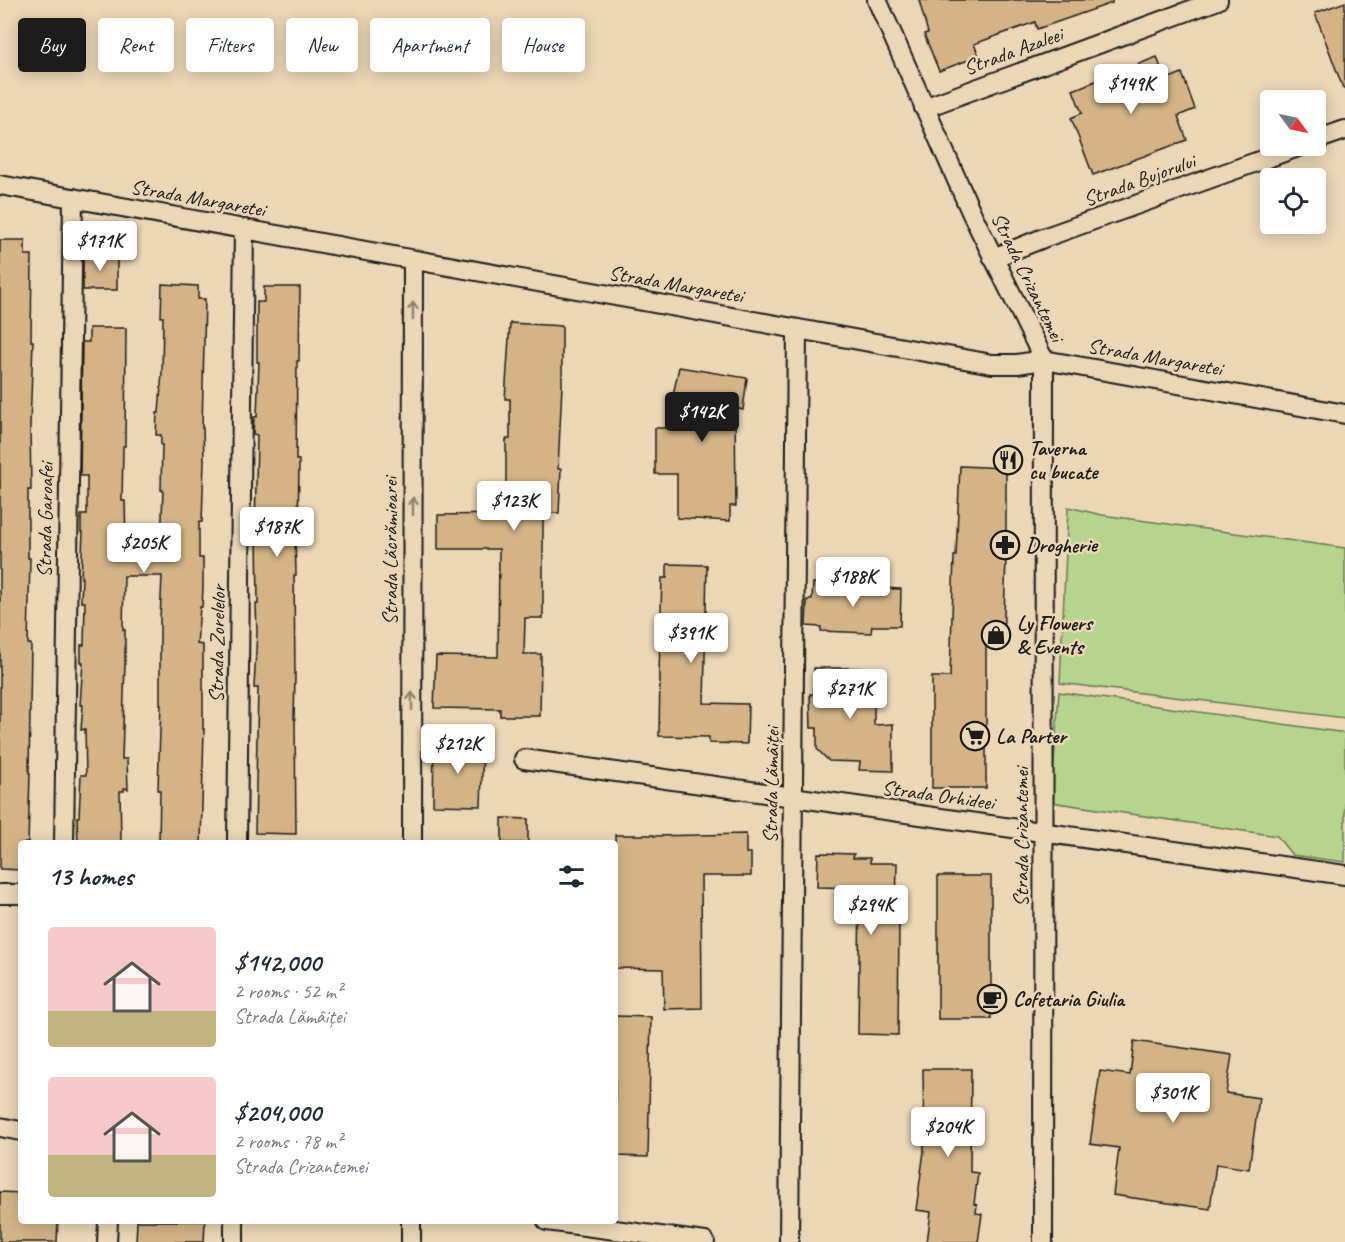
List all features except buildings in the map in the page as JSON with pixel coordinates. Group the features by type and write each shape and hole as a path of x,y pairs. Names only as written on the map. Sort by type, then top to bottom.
{"street":[{"name":"Strada Crizantemei","path":"877,0 993,258 1044,360 1043,1242"},
{"name":"Strada Azaleei","path":"924,108 1218,0"},
{"path":"1326,137 1345,130"},
{"name":"Strada Bujorului","path":"993,258 1273,156"},
{"name":"Strada Margaretei","path":"0,185 992,364 1017,364 1044,360 1345,414"},
{"name":"Strada Garoafei","path":"64,840 73,198"},
{"name":"Strada Zorelelor","path":"237,840 244,229"},
{"name":"Strada Lăcrămioarei","path":"412,840 413,260"},
{"name":"Strada Lămâiței","path":"789,1242 797,329"},
{"name":"Strada Orhideei","path":"524,759 1345,876"},
{"path":"0,894 18,894"},
{"path":"0,1127 18,1130"},
{"path":"108,1224 108,1242"},
{"path":"234,1224 234,1242"},
{"path":"411,1224 411,1242"},
{"path":"570,1224 705,1242"}],"green space":[{"path":"1068,507 1102,515 1345,548 1345,718 1060,683"},
{"path":"1059,692 1345,733 1345,862 1292,855 1277,836 1051,802"}],"place":[{"name":"Taverna cu bucate","path":"1008,460"},
{"name":"Drogherie","path":"1005,545"},
{"name":"Ly Flowers & Events","path":"996,635"},
{"name":"La Parter","path":"975,736"},
{"name":"Cofetaria Giulia","path":"992,999"}]}
